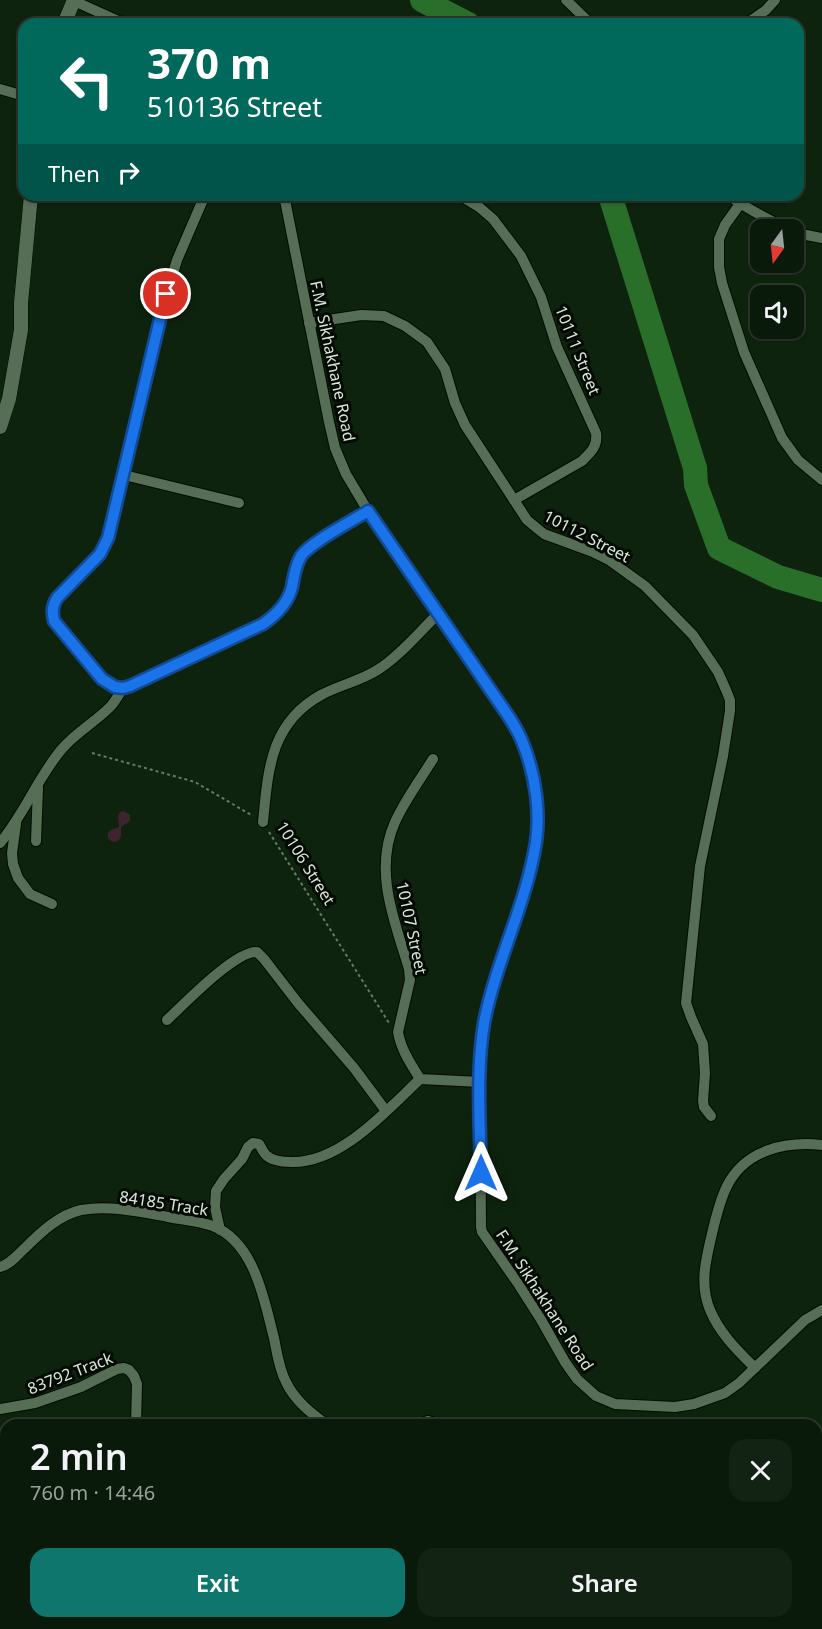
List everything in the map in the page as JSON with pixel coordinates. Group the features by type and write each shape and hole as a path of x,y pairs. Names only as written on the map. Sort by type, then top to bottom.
{"street":[{"path":"566,0 585,18"},
{"path":"755,18 775,0"},
{"path":"67,18 74,1 111,18"},
{"path":"0,89 18,94"},
{"path":"0,427 9,399 21,330 21,303 30,201"},
{"path":"123,688 109,684 102,679 54,621 53,605 57,598 94,561 108,538 163,306 199,201"},
{"name":"F.M. Sikhakhane Road","path":"285,201 328,422 335,448 346,474 368,511 509,717 522,741 535,786 537,832 533,860 492,990 484,1023 480,1082 482,1232 519,1285 577,1379 596,1396 615,1404 675,1407 694,1404 725,1393 739,1383 805,1320 822,1310"},
{"name":"10111 Street","path":"469,201 493,219 521,256 541,297 556,346 596,433 595,446 582,461 514,500"},
{"path":"736,201 770,219"},
{"path":"740,204 725,225 719,239 719,267 722,283 744,352 782,438 798,460 822,480"},
{"path":"804,235 822,238"},
{"name":"10112 Street","path":"309,323 361,315 384,316 405,326 427,342 441,360 465,425 527,520 544,534 609,560 645,586 693,634 718,672 730,700 729,724 700,866 686,1003 703,1044 705,1073 703,1101 704,1107 711,1116"},
{"path":"124,475 239,503"},
{"path":"0,843 16,823 49,765 69,741 110,707 123,688 273,617 290,594 296,566 304,552 368,511"},
{"path":"263,822 270,763 278,740 292,718 303,707 323,694 381,669 439,613"},
{"name":"10107 Street","path":"400,1041 398,1032 410,980 387,891 386,849 394,822 433,759"},
{"path":"36,841 38,785"},
{"path":"16,823 12,854 18,878 30,894 52,903"},
{"path":"167,1020 228,966 248,953 257,952 354,1068 386,1111"},
{"path":"400,1041 420,1079"},
{"path":"220,1230 215,1207 216,1191 253,1143 259,1144 264,1153 272,1159 284,1162 308,1161 356,1137 420,1079 480,1082"},
{"path":"755,1368 727,1339 710,1309 704,1276 705,1262 715,1223 727,1185 736,1171 748,1160 791,1144 822,1145"},
{"name":"84185 Track","path":"0,1267 11,1262 48,1226 83,1210 118,1210 160,1216 200,1222 220,1230 235,1241 252,1266 267,1309 286,1384 303,1407 319,1419"},
{"name":"83792 Track","path":"0,1409 35,1403 81,1387 117,1369 124,1368 134,1376 137,1384 136,1419"}],"path":[{"name":"10106 Street","path":"92,753 195,782 263,822 400,1041"}],"building":[{"path":"124,811 130,815 130,821 121,827 119,840 111,841 108,833 119,827 118,816"}],"waterway":[{"path":"422,0 456,18"},
{"path":"612,201 695,468 696,485 719,548 778,577 822,590"}],"route":[{"path":"166,294 108,538 100,554 57,598 53,605 54,621 102,679 115,687 130,686 263,624 273,617 290,594 296,566 304,552 368,511 509,717 522,741 535,786 537,832 535,851 484,1023 480,1082 481,1173"}]}
